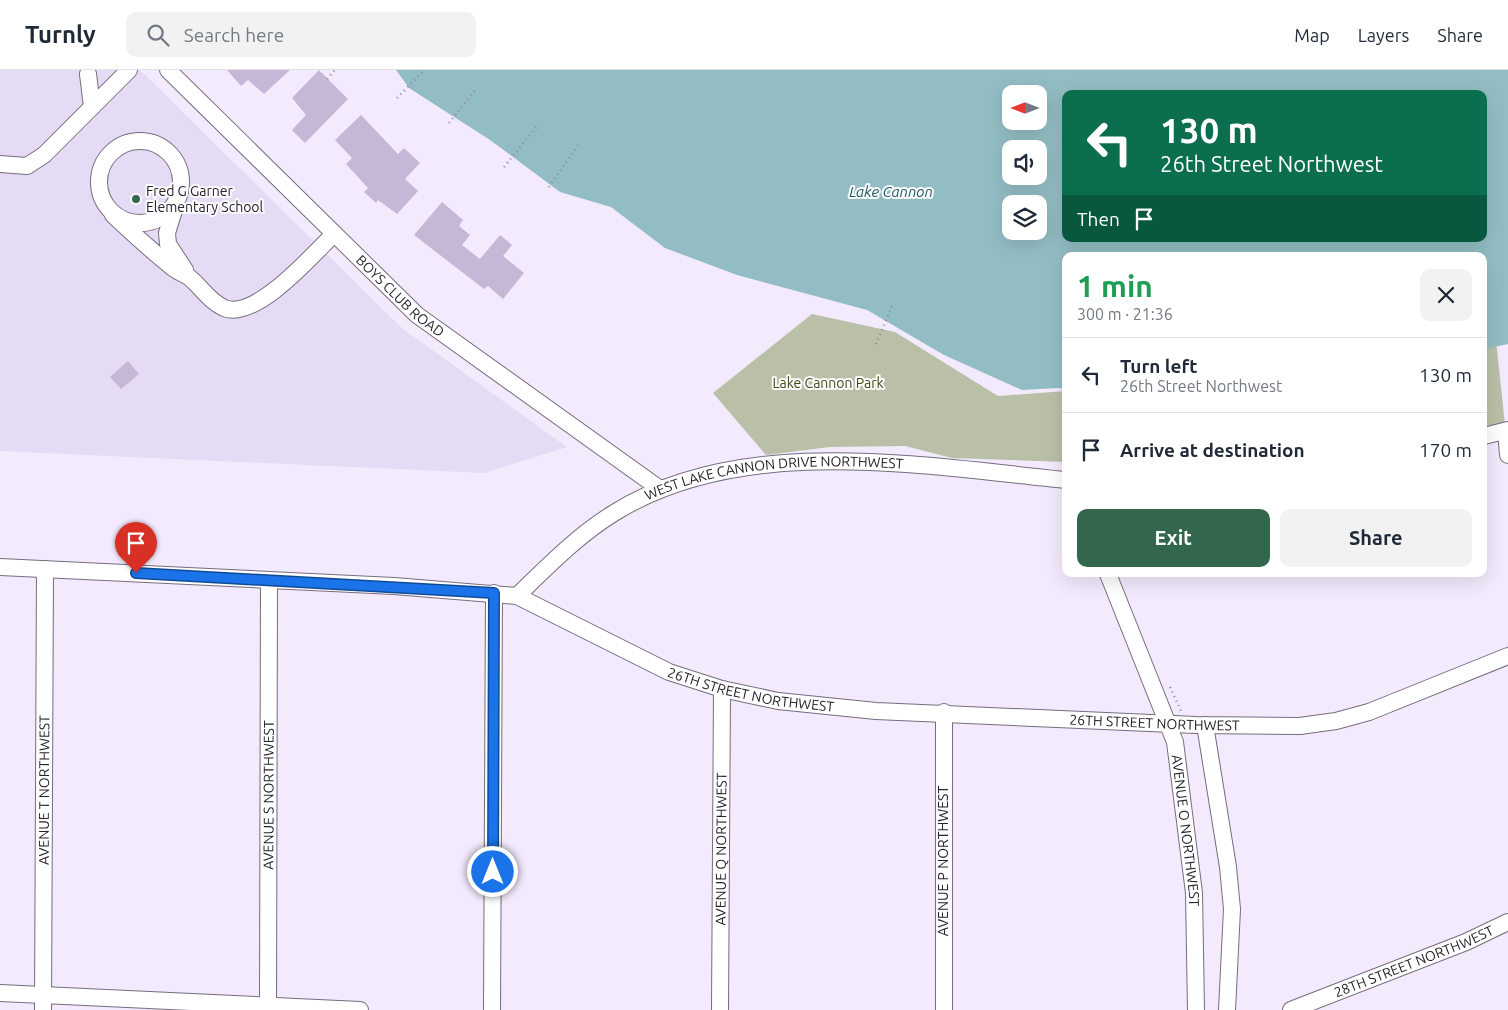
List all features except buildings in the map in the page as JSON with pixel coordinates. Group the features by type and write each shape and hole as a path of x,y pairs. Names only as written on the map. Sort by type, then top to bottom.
{"street":[{"path":"0,164 27,166 44,156 129,70"},
{"name":"BOYS CLUB ROAD","path":"168,70 417,315 660,489"},
{"path":"90,71 92,107"},
{"path":"188,276 175,270 113,214 101,195 99,181 101,168 108,156 118,147 130,142 143,140 156,144 172,156 180,174 180,188 167,234 168,244 188,276 209,299 225,308 246,308 279,286 334,234"},
{"path":"113,214 130,222 143,223 157,219 168,211 176,201"},
{"path":"1487,435 1507,431 1508,455"},
{"name":"WEST LAKE CANNON DRIVE NORTHWEST","path":"517,596 569,548 614,513 660,489 735,468 800,462 886,464 1062,480"},
{"name":"26TH STREET NORTHWEST","path":"0,567 269,580 494,593 517,596 663,669 722,689 778,701 825,708 1281,727 1336,721 1389,705 1508,656"},
{"name":"AVENUE T NORTHWEST","path":"43,1002 44,569"},
{"name":"AVENUE O NORTHWEST","path":"1109,577 1175,742 1191,860 1196,1010"},
{"name":"AVENUE S NORTHWEST","path":"268,1008 269,580"},
{"path":"492,1010 494,593"},
{"name":"AVENUE Q NORTHWEST","path":"720,1010 722,689"},
{"name":"AVENUE P NORTHWEST","path":"944,712 944,1010"},
{"path":"1205,725 1228,867 1232,909 1227,1010"},
{"name":"28TH STREET NORTHWEST","path":"1292,1010 1466,942 1508,922"},
{"path":"0,993 43,1002 360,1010"}],"path":[{"path":"327,79 336,70"},
{"path":"397,98 424,70"},
{"path":"449,123 476,89"},
{"path":"504,167 538,125"},
{"path":"549,187 578,145"},
{"path":"876,344 893,304"}],"shaded area":[{"name":"Fred G Garner Elementary School","path":"0,70 140,70 403,329 567,447 484,473 0,451"}],"green space":[{"name":"Lake Cannon Park","path":"812,314 895,332 998,396 1062,391 1062,462 952,458 905,446 830,447 766,455 713,393"},
{"path":"1495,331 1505,425 1487,427 1487,333"}],"water":[{"name":"Lake Cannon","path":"396,70 1508,70 1508,344 1487,348 1487,252 1062,252 1062,388 1022,390 944,355 867,310 737,275 665,248 611,207 560,192 490,140 409,88"}],"place":[{"name":"Fred G Garner Elementary School","path":"136,199"}],"route":[{"path":"136,573 494,593 493,872"}]}
